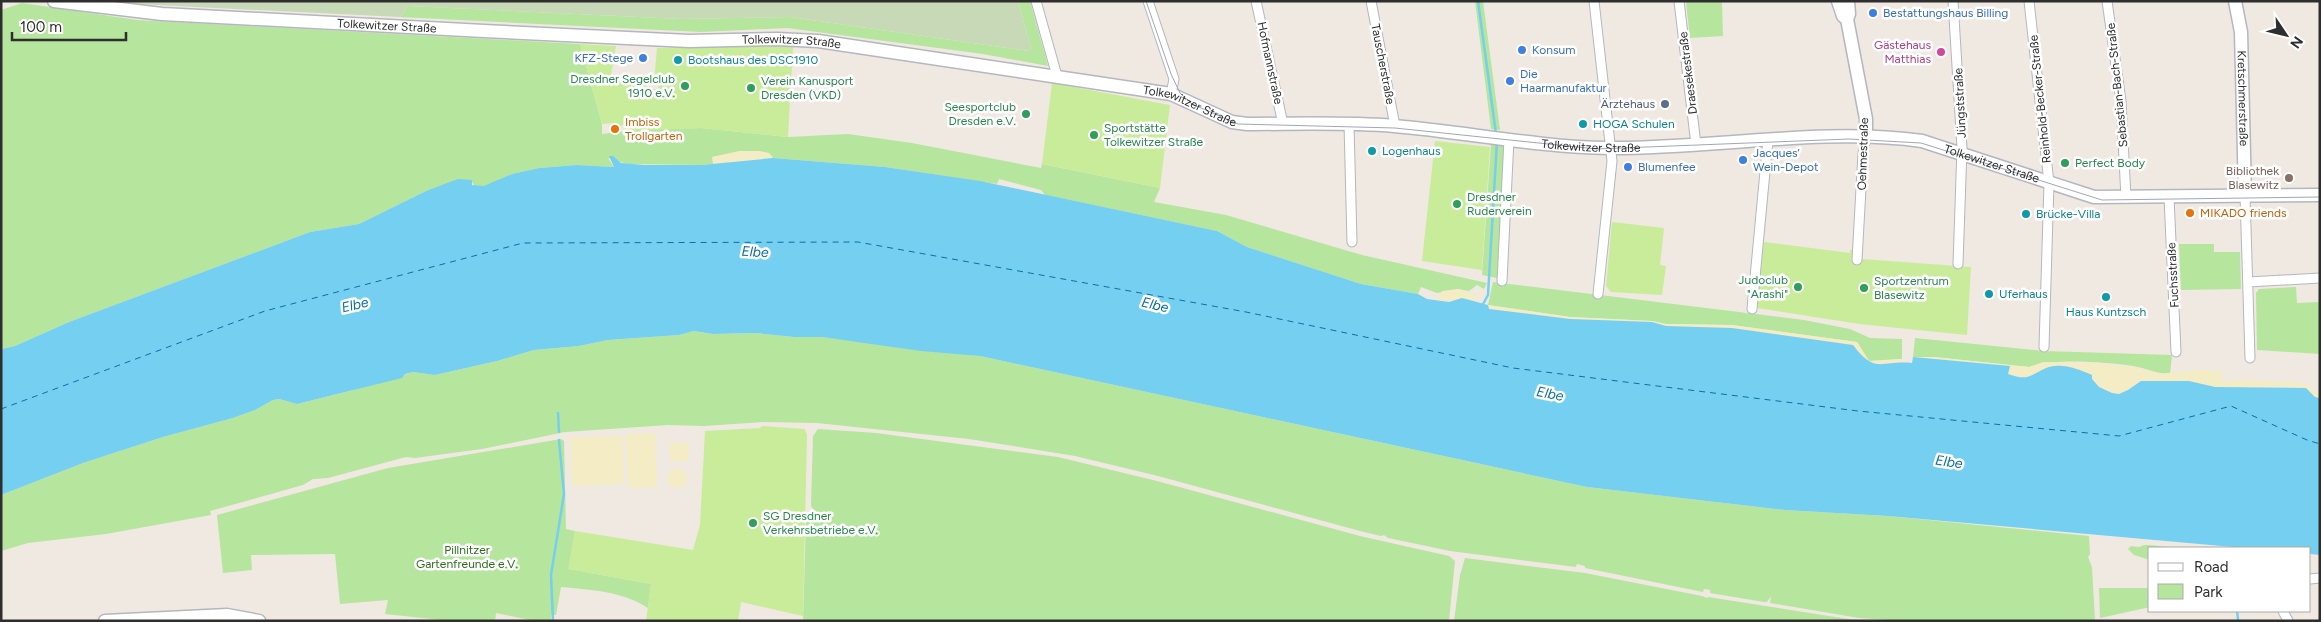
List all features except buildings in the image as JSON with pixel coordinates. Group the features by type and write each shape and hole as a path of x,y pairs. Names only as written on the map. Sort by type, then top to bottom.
{"main road":[{"name":"Tolkewitzer Straße","path":"54,1 162,14 689,40 777,39 818,42 1171,94 1232,122 1246,124 1394,126 1490,138 1610,148 1866,137 1922,142 1962,155 2049,178 2094,197 2126,194 2169,197 2320,195"},
{"name":"Oehmestraße","path":"1838,1 1843,16 1847,19"},
{"name":"Oehmestraße","path":"1848,1 1849,14 1847,19 1866,119 1866,137"},
{"name":"Kretschmerstraße","path":"2235,1 2240,32 2245,195"},
{"path":"105,621 227,615 258,621"}],"street":[{"path":"1036,1 1057,76"},
{"path":"1148,1 1174,79 1171,94"},
{"name":"Hofmannstraße","path":"1256,1 1282,124"},
{"name":"Tauscherstraße","path":"1371,1 1394,126"},
{"path":"1594,1 1612,161 1598,294"},
{"name":"Draesekestraße","path":"1679,1 1696,145"},
{"name":"Jüngststraße","path":"1954,1 1962,155 1958,264"},
{"name":"Reinhold-Becker-Straße","path":"2029,1 2049,178 2044,347"},
{"name":"Sebastian-Bach-Straße","path":"2107,1 2121,102 2126,194"},
{"path":"1349,124 1352,242"},
{"name":"Oehmestraße","path":"1857,260 1863,153 1866,137"},
{"path":"1502,281 1507,139"},
{"path":"1752,309 1768,140"},
{"path":"2245,195 2250,358"},
{"name":"Fuchsstraße","path":"2169,197 2176,352"},
{"path":"2248,282 2320,278"}],"green space":[{"path":"116,1 1018,1 1031,48 1029,51 790,17 681,19 408,6 400,17 137,4"},
{"path":"1018,1 1030,1 1048,66 983,54 787,28 701,32 400,17 408,6 681,19 790,17 1029,51 1031,48"},
{"path":"1475,1 1483,1 1500,130 1491,129"},
{"path":"1722,1 1723,36 1690,38 1686,2"},
{"path":"22,3 137,20 580,44 602,124 602,134 637,130 701,128 788,137 848,134 912,143 1041,168 1042,164 1160,188 1154,202 1226,215 1362,255 1487,283 1484,289 1477,285 1469,291 1458,289 1437,293 1421,287 1418,294 1361,284 1247,247 1217,231 1045,195 1041,190 999,179 997,184 885,167 773,158 769,153 740,151 713,157 713,164 702,165 627,164 608,158 614,167 577,165 539,168 512,174 484,187 475,187 472,182 426,191 359,224 310,232 69,322 15,346 1,349 1,10"},
{"path":"580,44 616,46 611,75 613,81 650,86 650,88 658,90 659,83 654,82 657,48 793,46 788,137 701,128 625,131 624,125 618,126 615,123 602,124"},
{"name":"Sportstätte Tolkewitzer Straße","path":"1052,83 1170,105 1160,188 1042,164"},
{"name":"Dresdner Ruderverein","path":"1435,141 1490,147 1482,270 1422,261"},
{"path":"1491,144 1505,146 1497,278 1482,275"},
{"path":"1612,222 1664,228 1660,265 1666,266 1662,295 1611,292 1606,286"},
{"name":"Sportzentrum Blasewitz","path":"1764,242 1850,253 1850,250 1863,251 1862,259 1971,267 1967,335 1859,324 1757,308"},
{"path":"2179,244 2214,244 2214,252 2240,252 2241,289 2181,290"},
{"path":"1493,282 1804,320 1850,329 1870,338 1902,339 1902,359 1869,361 1857,342 1732,325 1666,324 1652,321 1570,317 1488,305"},
{"path":"2296,287 2297,303 2320,302 2320,354 2257,350 2256,293 2259,289"},
{"path":"692,331 713,334 756,333 794,337 822,337 980,356 1587,487 1785,510 1888,516 2089,536 2090,554 2088,557 2092,567 2095,620 1905,621 1859,618 1770,603 1771,596 1767,602 1764,602 1710,593 1710,590 1704,589 1703,592 1585,568 1585,566 1577,564 1576,567 1450,551 1360,531 1158,476 1075,456 969,439 817,423 764,422 704,426 668,425 565,432 482,449 415,458 406,457 328,478 313,479 303,485 210,511 211,515 106,534 28,543 1,551 1,495 83,463 163,437 233,418 255,410 273,400 279,399 297,404 354,390 413,372 435,375 497,361 534,350 579,346 608,340 679,335"},
{"path":"1915,338 2044,351 2172,355 2170,374 2133,366 2095,362 2052,362 2029,367 1934,357 1913,357"},
{"name":"SG Dresdner Verkehrsbetriebe e.V.","path":"762,426 805,429 807,435 803,616 741,602 738,621 646,621 651,584 568,569 575,531 693,550 700,525 705,431 760,428"},
{"path":"818,429 876,433 1058,457 1157,481 1360,536 1449,556 1455,561 1449,621 803,621 806,521 821,521 822,518 816,514 811,506 813,436"},
{"name":"Pillnitzer Gartenfreunde e.V.","path":"561,439 564,441 566,529 575,531 569,569 651,584 648,608 638,602 617,595 595,590 561,587 556,615 551,615 551,621 536,621 496,613 495,621 451,621 385,614 388,600 340,604 335,554 251,555 252,570 223,573 217,515 388,468"},
{"path":"2149,545 2169,547 2148,547 2148,559 2134,555 2128,549 2131,546"},
{"path":"1465,558 1585,573 1707,598 1861,621 1454,621 1460,575"},
{"path":"2099,588 2148,588 2148,607 2100,618"}],"sand":[{"path":"740,151 760,151 769,153 773,158 713,164 712,157"},
{"path":"1458,289 1475,294 1485,291 1473,300 1437,300 1442,291"},
{"path":"1488,305 1570,317 1652,321 1666,324 1732,325 1857,342 1869,360 1853,345 1666,326 1652,322 1570,319 1489,309"},
{"path":"1913,357 1934,357 2029,367 2043,362 2095,363 2134,367 2159,374 2195,370 2222,371 2222,382 2241,380 2304,383 2320,395 2320,398 2300,387 2215,387 2189,381 2141,381 2119,394 2099,387 2092,379 2050,367 2026,378 2008,374 2010,366"},
{"path":"1902,359 1902,362 1886,364 1870,361"},
{"path":"655,433 657,487 628,488 626,434"},
{"path":"623,436 624,484 572,486 570,437"},
{"path":"670,443 689,443 688,461 670,461"},
{"path":"677,468 684,471 687,478 684,485 677,488 670,485 667,478 670,471"}],"water":[{"name":"Elbe","path":"609,156 613,156 621,163 644,165 702,165 773,158 885,167 980,181 1217,231 1247,247 1361,284 1418,294 1427,299 1449,302 1462,298 1488,305 1489,309 1570,319 1652,322 1666,326 1732,328 1853,345 1868,360 1880,364 1912,363 1913,357 2010,366 2008,374 2021,377 2030,376 2049,367 2065,366 2092,375 2092,379 2099,387 2119,394 2141,381 2189,381 2215,387 2306,388 2315,397 2320,398 2320,555 2311,554 2311,547 2233,547 1888,516 1785,510 1587,487 980,356 921,351 822,337 794,337 756,333 713,334 693,331 679,335 608,340 579,346 534,350 497,361 435,375 413,372 405,374 402,378 297,404 279,399 273,400 255,410 233,418 163,437 83,463 1,495 1,349 15,346 69,322 310,232 359,224 426,191 458,179 472,180 472,185 484,186 512,174 539,168 577,165 614,167"}],"waterway":[{"path":"1478,1 1496,134"},
{"path":"1482,306 1488,295 1497,141"},
{"path":"558,413 559,432"},
{"path":"553,621 551,575 564,494 559,440"},
{"path":"2237,612 2238,619"}],"ferry route":[{"path":"1,409 265,311 523,243 858,242 1246,312 1513,368 1858,411 2119,436 2231,406 2320,444"}],"tram line":[{"path":"1146,1 1171,74 1180,93 1192,104 1238,124 1395,128 1596,149 1849,139 1921,143 2102,200 2320,197"}],"place":[{"name":"Bestattungshaus Billing","path":"1873,13"},
{"name":"Konsum","path":"1522,50"},
{"name":"Gästehaus Matthias","path":"1941,52"},
{"name":"KFZ-Stege","path":"643,58"},
{"name":"Bootshaus des DSC1910","path":"678,60"},
{"name":"Die Haarmanufaktur","path":"1510,81"},
{"name":"Dresdner Segelclub 1910 e.V.","path":"685,86"},
{"name":"Verein Kanusport Dresden (VKD)","path":"751,88"},
{"name":"Ärztehaus","path":"1665,104"},
{"name":"Seesportclub Dresden e.V.","path":"1026,114"},
{"name":"HOGA Schulen","path":"1583,124"},
{"name":"Imbiss Trollgarten","path":"615,129"},
{"name":"Sportstätte Tolkewitzer Straße","path":"1094,135"},
{"name":"Logenhaus","path":"1372,151"},
{"name":"Jacques’ Wein-Depot","path":"1743,160"},
{"name":"Perfect Body","path":"2065,163"},
{"name":"Blumenfee","path":"1628,167"},
{"name":"Bibliothek Blasewitz","path":"2289,178"},
{"name":"Dresdner Ruderverein","path":"1457,204"},
{"name":"MIKADO friends","path":"2190,213"},
{"name":"Brücke-Villa","path":"2026,214"},
{"name":"Judoclub \"Arashi\"","path":"1798,287"},
{"name":"Sportzentrum Blasewitz","path":"1864,288"},
{"name":"Uferhaus","path":"1989,294"},
{"name":"Haus Kuntzsch","path":"2106,297"},
{"name":"SG Dresdner Verkehrsbetriebe e.V.","path":"753,523"}]}
